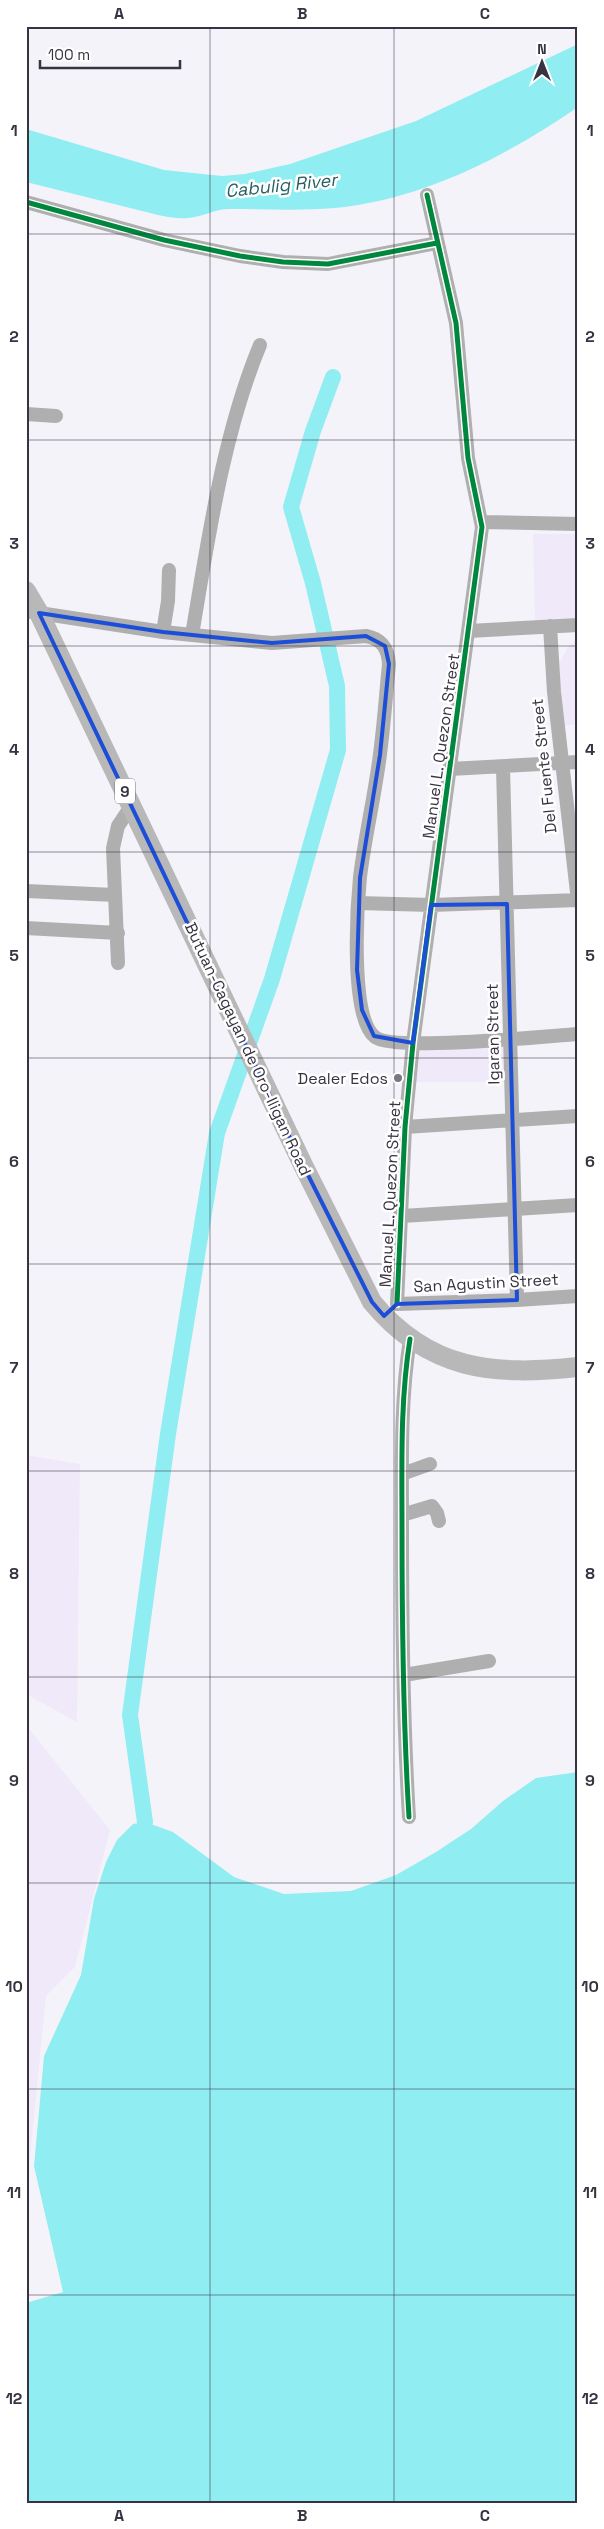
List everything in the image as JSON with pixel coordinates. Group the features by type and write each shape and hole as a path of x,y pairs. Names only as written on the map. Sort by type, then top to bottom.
{"highway":[{"name":"Butuan-Cagayan de Oro-Iligan Road","path":"26,591 33,612 132,805 304,1168 364,1288 390,1310 410,1339 433,1352 474,1367 512,1371 578,1367"}],"street":[{"name":"Manuel L. Quezon Street","path":"390,1310 402,1216 405,1127 413,1043 470,631 482,522 469,466 456,323 427,195"},
{"path":"26,202 164,240 240,256 283,262 328,264 437,243"},
{"path":"192,635 228,450 252,365 260,344"},
{"path":"26,414 56,416"},
{"path":"482,522 578,524"},
{"path":"163,632 168,601 169,570"},
{"path":"33,612 163,632 272,644 356,637 374,638 385,646 389,664 380,755 360,878 358,903 357,970 366,1024 374,1036 381,1040 413,1043 510,1040 578,1034"},
{"path":"470,631 578,625"},
{"name":"Del Fuente Street","path":"550,626 561,763 578,900"},
{"path":"450,769 578,762"},
{"name":"Igaran Street","path":"503,767 517,1300"},
{"path":"118,963 115,838 118,826 132,805"},
{"path":"26,892 115,895"},
{"path":"358,903 431,905 507,904 578,900"},
{"path":"26,928 118,934"},
{"path":"405,1127 512,1122 578,1116"},
{"path":"402,1216 578,1205"},
{"name":"San Agustin Street","path":"390,1310 578,1296"},
{"path":"409,1817 404,1735 402,1474 403,1399 410,1339"},
{"path":"402,1474 430,1464"},
{"path":"402,1515 432,1506 437,1513 439,1521"},
{"path":"404,1674 489,1661"}],"highlighted area":[{"path":"39,613 163,632 272,643 366,636 385,646 389,664 380,755 360,878 357,970 362,1010 374,1036 413,1043 431,905 507,904 517,1300 397,1304 384,1316 372,1302 304,1167"}],"shaded area":[{"path":"533,534 578,534 578,619 535,621"},
{"path":"578,639 578,724 563,726 558,665 569,646"},
{"path":"507,1047 507,1082 415,1082 416,1049"},
{"path":"26,1455 80,1464 77,1722 26,1694"},
{"path":"26,1725 110,1830 75,1967 46,1996 26,2197"}],"water":[{"name":"Cabulig River","path":"578,44 578,107 522,143 462,173 432,185 368,203 335,208 295,210 229,209 180,218 158,215 26,182 26,129 164,170 222,176 245,174 290,164 416,121"},
{"path":"578,1772 578,2503 26,2503 26,2303 63,2292 34,2166 44,2056 81,1975 94,1899 106,1862 117,1840 133,1824 145,1822 173,1832 234,1877 284,1894 351,1891 396,1875 436,1852 471,1829 503,1801 536,1778"}],"waterway":[{"path":"145,1822 130,1715 168,1434 217,1133 272,979 338,750 337,686 313,583 291,507 313,431 333,377"}],"cycle path":[{"path":"397,1304 405,1127 413,1043 482,527 468,458 456,323 427,195"},
{"path":"26,202 164,240 240,256 283,262 328,264 437,243"},
{"path":"409,1817 403,1673 402,1434 410,1339"}],"place":[{"name":"Dealer Edos","path":"398,1078"}]}
